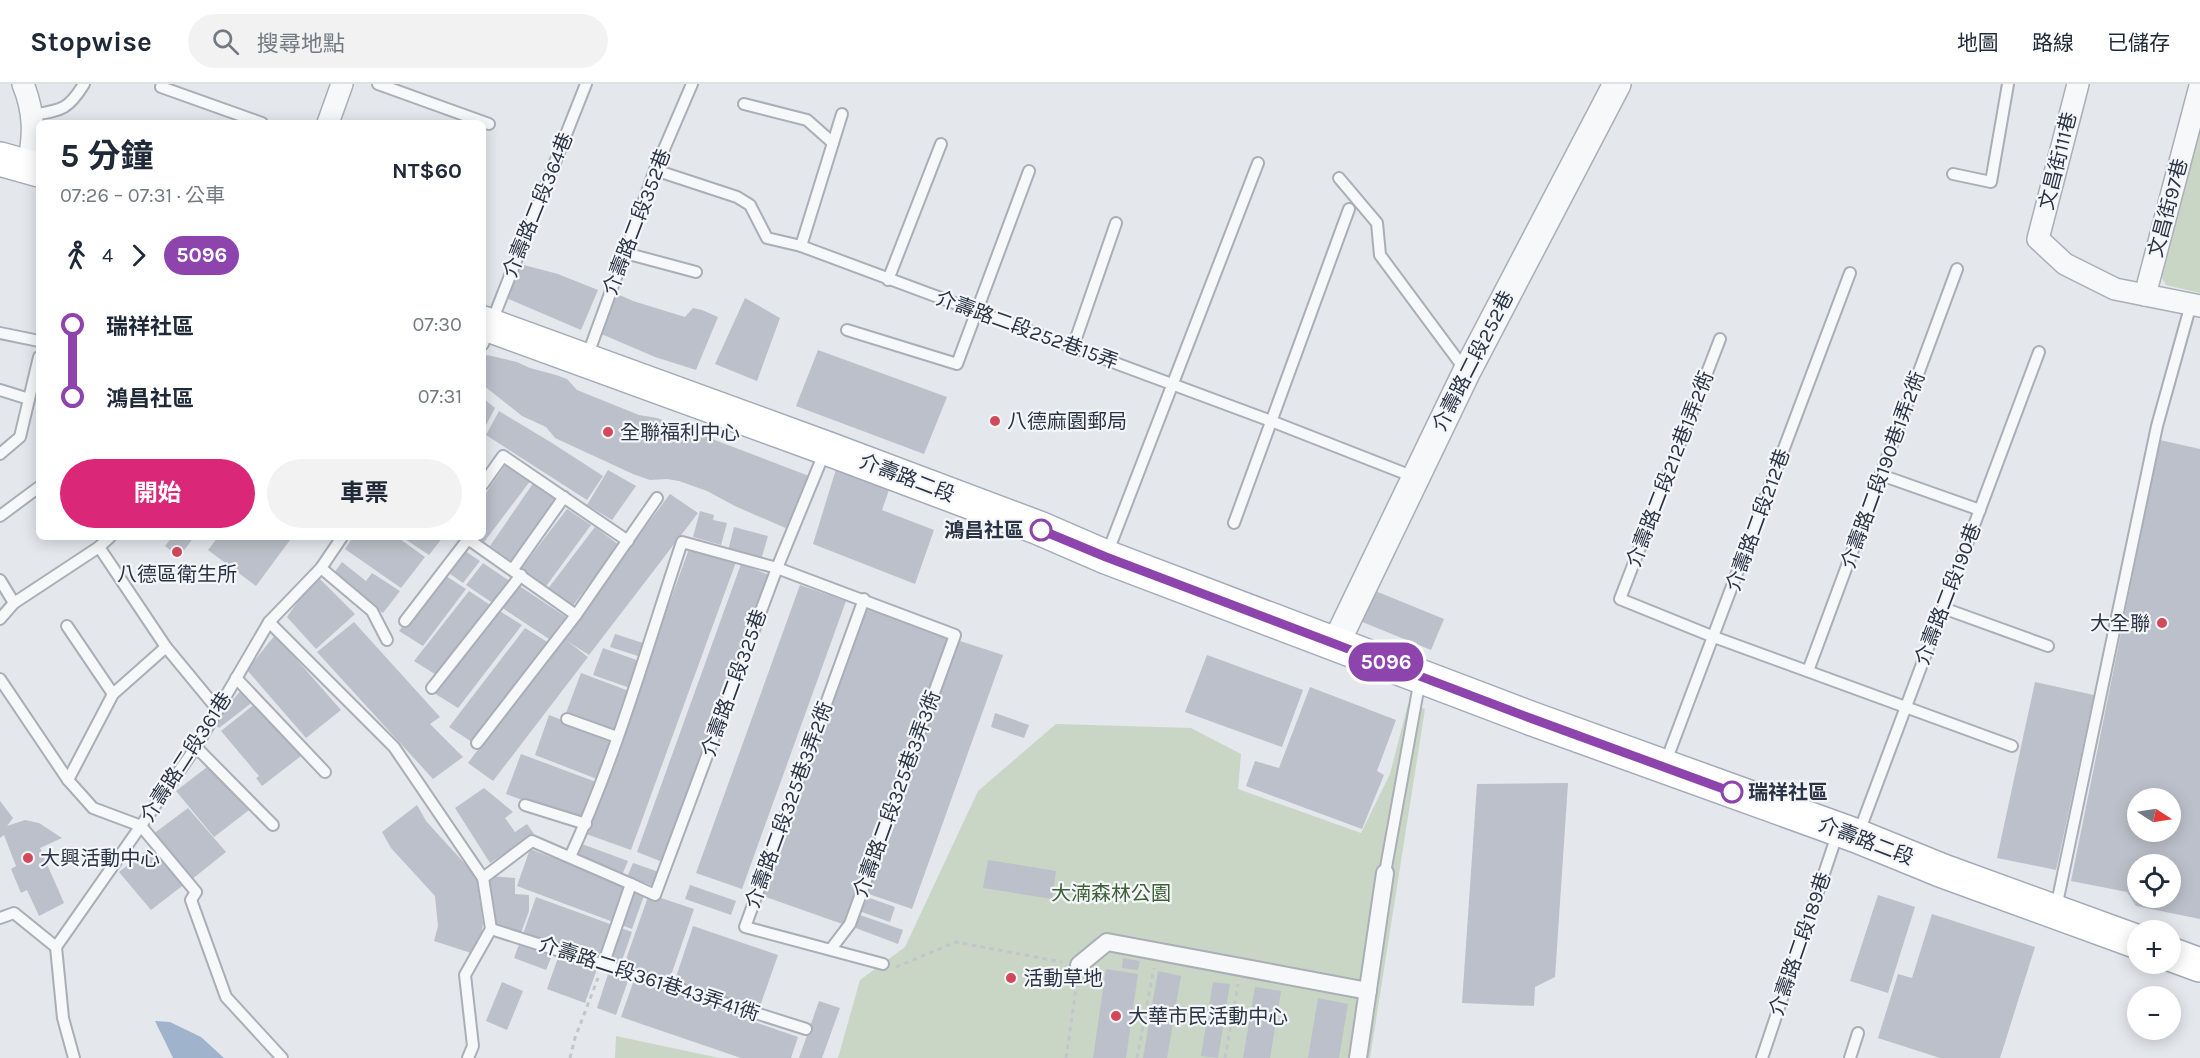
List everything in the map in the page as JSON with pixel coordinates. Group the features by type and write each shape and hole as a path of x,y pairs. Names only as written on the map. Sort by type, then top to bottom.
{"main road":[{"name":"介壽路二段","path":"486,331 586,360 826,448 1039,528 1106,557 2127,938"},
{"path":"2181,958 2200,965"}],"street":[{"path":"22,165 34,138 31,103 23,84"},
{"path":"329,120 342,84"},
{"name":"介壽路二段252巷","path":"1336,643 1467,371 1617,84"},
{"name":"文昌街111巷","path":"2078,84 2038,239 2065,264 2115,289 2145,295"},
{"name":"文昌街97巷","path":"2145,295 2200,86"},
{"path":"2145,295 2196,305"},
{"path":"1358,1058 1385,873"},
{"path":"1079,965 1107,942 1368,991"}],"lane":[{"path":"32,115 57,111 72,103 84,84"},
{"path":"378,84 478,120"},
{"name":"介壽路二段364巷","path":"486,329 586,84"},
{"name":"介壽路二段352巷","path":"586,360 655,170 692,84"},
{"path":"1953,174 1991,182 2008,84"},
{"path":"161,87 254,120"},
{"path":"744,104 807,120 833,142"},
{"path":"801,246 842,114"},
{"path":"888,280 940,144"},
{"path":"1106,557 1258,163"},
{"name":"介壽路二段252巷15弄","path":"655,170 737,197 750,206 767,238 801,246 1173,384 1414,477"},
{"path":"847,330 957,364 1029,171"},
{"path":"1339,178 1377,223 1380,255 1467,371"},
{"path":"1234,523 1349,209"},
{"path":"1073,347 1116,223"},
{"path":"625,253 696,272"},
{"name":"介壽路二段190巷1弄2衖","path":"1808,671 1957,269"},
{"name":"介壽路二段212巷","path":"1664,766 1850,273"},
{"path":"2056,912 2157,426 2196,305"},
{"path":"0,333 36,340"},
{"name":"介壽路二段212巷1弄2衖","path":"1714,637 1620,599 1720,339"},
{"name":"介壽路二段190巷","path":"1848,833 1906,707 2039,352"},
{"path":"0,454 20,437 36,370"},
{"path":"0,390 29,399"},
{"name":"介壽路二段325巷","path":"631,885 656,895 777,568 826,448"},
{"path":"486,480 503,456 628,541"},
{"path":"1881,475 1980,510"},
{"path":"0,516 36,489"},
{"path":"432,687 517,572 564,497"},
{"path":"477,743 576,615 657,498"},
{"path":"0,619 14,603 107,540"},
{"name":"介壽路二段361巷","path":"56,947 196,747 269,622 321,568 340,540"},
{"path":"405,621 466,540"},
{"path":"470,540 576,615"},
{"path":"570,857 586,824 617,737 682,542 777,568 864,599"},
{"path":"99,547 166,647 218,710"},
{"path":"321,568 372,611 387,640"},
{"path":"0,580 14,603"},
{"name":"介壽路二段325巷3弄3衖","path":"831,950 850,924 955,635 864,599"},
{"name":"介壽路二段325巷3弄2衖","path":"831,950 745,927 864,599"},
{"path":"1943,608 2048,646"},
{"path":"269,622 394,747 483,878 491,929 465,975 473,1046 468,1058"},
{"path":"67,626 113,694"},
{"path":"1714,637 2012,746"},
{"path":"68,780 113,694 166,647"},
{"path":"1385,873 1420,675"},
{"path":"236,678 325,772"},
{"path":"0,679 68,780 93,808 141,826 196,892 190,900 226,997 282,1058"},
{"path":"567,719 617,737"},
{"path":"196,747 273,825"},
{"path":"525,805 586,824"},
{"name":"介壽路二段189巷","path":"1762,1058 1848,833"},
{"path":"483,878 532,842 631,885 603,965"},
{"path":"0,918 14,913 56,947 63,1018 74,1058"},
{"name":"介壽路二段361巷43弄41衖","path":"491,929 806,1029"},
{"path":"831,950 883,964"},
{"path":"1850,1058 1858,1033"}],"path":[{"path":"883,964 895,967 956,942 1079,965 1066,1058"},
{"path":"1137,1058 1156,951"},
{"path":"570,1058 574,1038 603,965"},
{"path":"1225,1058 1242,967"}],"green space":[{"path":"2200,111 2200,293 2166,285 2158,271"},
{"name":"大湳森林公園","path":"1408,704 1425,709 1370,1058 838,1058 860,980 905,947 978,791 1056,724 1191,728 1241,754 1238,789 1361,833 1390,774"},
{"path":"616,1036 719,1058 615,1058"}],"water":[{"path":"155,1021 170,1022 201,1037 224,1058 173,1058"}],"building":[{"path":"520,264 558,274 598,290 581,330 506,298"},
{"path":"615,293 685,317 693,308 718,317 696,370 655,357 599,333"},
{"path":"745,298 780,318 757,381 715,364"},
{"path":"818,350 947,397 924,454 796,406"},
{"path":"486,356 517,362 567,379 577,390 639,415 657,418 809,476 790,530 707,491 679,481 650,480 555,438 546,427 522,416 486,387"},
{"path":"486,400 495,408 486,425"},
{"path":"499,411 603,476 587,500 486,435"},
{"name":"大全聯","path":"2160,440 2200,449 2200,919 2146,908 2181,908 2181,854 2127,854 2127,892 2071,881"},
{"path":"506,464 531,480 486,539 486,493"},
{"path":"837,466 890,487 882,510 934,530 915,584 813,544"},
{"path":"608,470 636,486 612,520 587,505"},
{"path":"534,482 557,500 512,562 490,546"},
{"path":"670,494 698,513 589,655 567,641 588,657 493,781 468,763"},
{"path":"567,509 591,525 544,589 520,570"},
{"path":"700,511 714,515 713,520 727,523 721,545 693,537"},
{"path":"595,527 619,545 571,608 547,590"},
{"path":"734,527 768,536 761,560 728,551"},
{"name":"八德區衛生所","path":"170,540 192,540 179,557 165,546"},
{"path":"216,540 290,540 256,586 208,550"},
{"path":"351,540 401,540 425,557 401,588 345,549"},
{"path":"406,540 441,540 429,555"},
{"path":"690,546 736,562 631,850 586,834"},
{"path":"462,549 480,561 463,583 446,571"},
{"path":"342,562 366,581 372,573 400,591 383,613 355,595 334,573"},
{"path":"483,563 511,582 494,604 466,585"},
{"path":"741,564 769,575 665,863 637,852"},
{"path":"443,574 466,589 423,646 399,631"},
{"path":"316,575 355,614 316,649 287,617"},
{"path":"518,585 566,617 549,639 501,607"},
{"path":"800,585 846,601 742,889 696,873"},
{"path":"1373,590 1444,619 1431,650 1360,621"},
{"path":"469,591 492,606 438,676 414,661"},
{"path":"867,608 952,638 848,926 763,896"},
{"path":"498,610 522,625 458,708 434,693"},
{"path":"354,622 440,717 430,724 463,757 433,779 317,652"},
{"path":"525,628 549,643 472,742 449,727"},
{"path":"615,634 646,644 641,657 610,647"},
{"path":"275,635 341,710 306,738 247,670"},
{"path":"957,640 1003,655 912,909 866,893"},
{"path":"603,648 639,661 630,688 593,675"},
{"path":"1207,655 1303,690 1282,747 1185,712"},
{"path":"581,673 629,691 614,731 566,713"},
{"path":"2035,682 2094,695 2056,870 1997,858"},
{"path":"1310,687 1396,720 1377,771 1384,775 1362,829 1246,786 1255,761 1279,768"},
{"path":"243,688 254,701 219,728 213,723"},
{"path":"256,703 301,756 262,786 256,778 259,776 221,731"},
{"path":"995,713 1029,725 1024,738 991,727"},
{"path":"549,715 612,739 597,779 535,755"},
{"path":"521,754 596,782 581,822 506,794"},
{"path":"211,764 243,802 246,799 253,807 214,837 176,791"},
{"path":"1568,783 1555,977 1535,987 1534,1006 1462,1003 1477,784"},
{"path":"484,788 513,812 505,818 515,832 527,824 534,834 490,863 455,808"},
{"name":"大興活動中心","path":"0,801 13,818 7,826 25,820 39,823 62,838 40,848 64,903 39,916 27,890 21,893 11,869 16,866 4,835 0,838"},
{"path":"417,805 426,821 476,876 483,923 480,942 471,953 434,941 438,926 435,896 391,848 382,832"},
{"path":"188,808 226,852 191,880 152,835"},
{"path":"582,844 628,861 622,875 576,859"},
{"path":"154,845 186,883 151,910 119,872"},
{"path":"530,849 645,893 632,929 517,886"},
{"path":"988,860 1056,871 1052,899 983,888"},
{"path":"633,863 659,872 654,886 627,877"},
{"path":"489,876 515,878 515,894 529,895 529,911 521,933 495,924"},
{"path":"690,885 736,901 731,915 685,899"},
{"path":"649,894 694,909 669,981 624,965"},
{"path":"1878,895 1915,907 1888,993 1850,981"},
{"path":"864,896 895,907 890,922 859,911"},
{"path":"536,897 632,932 619,969 523,934"},
{"path":"857,914 903,930 898,944 853,927"},
{"path":"1932,914 2035,947 2000,1058 1940,1058 1878,1038 1898,974 1912,978"},
{"path":"693,926 778,955 759,1009 675,980"},
{"path":"521,939 554,951 546,970 514,958"},
{"path":"560,952 598,966 585,1003 547,989"},
{"path":"1123,958 1140,961 1138,970 1122,968"},
{"name":"大華市民活動中心","path":"1106,969 1138,974 1126,1058 1093,1058"},
{"path":"609,971 629,978 616,1015 597,1008"},
{"path":"1158,971 1181,976 1167,1058 1143,1058"},
{"path":"634,980 798,1037 791,1058 741,1058 621,1017"},
{"path":"502,982 523,991 507,1030 486,1021"},
{"path":"1213,982 1230,984 1218,1058 1201,1056"},
{"path":"1255,987 1281,991 1270,1058 1243,1058"},
{"path":"1318,998 1348,1004 1339,1058 1308,1058"},
{"path":"819,1001 840,1008 822,1058 799,1058"}],"bus line":[{"name":"5096","path":"1041,530 1106,557 1530,718 1732,792"}],"place":[{"name":"八德麻園郵局","path":"995,421"},
{"name":"全聯福利中心","path":"608,432"},
{"name":"鴻昌社區","path":"1041,530"},
{"name":"八德區衛生所","path":"177,552"},
{"name":"大全聯","path":"2162,623"},
{"name":"瑞祥社區","path":"1732,792"},
{"name":"大興活動中心","path":"28,858"},
{"name":"活動草地","path":"1011,978"},
{"name":"大華市民活動中心","path":"1116,1016"}]}
